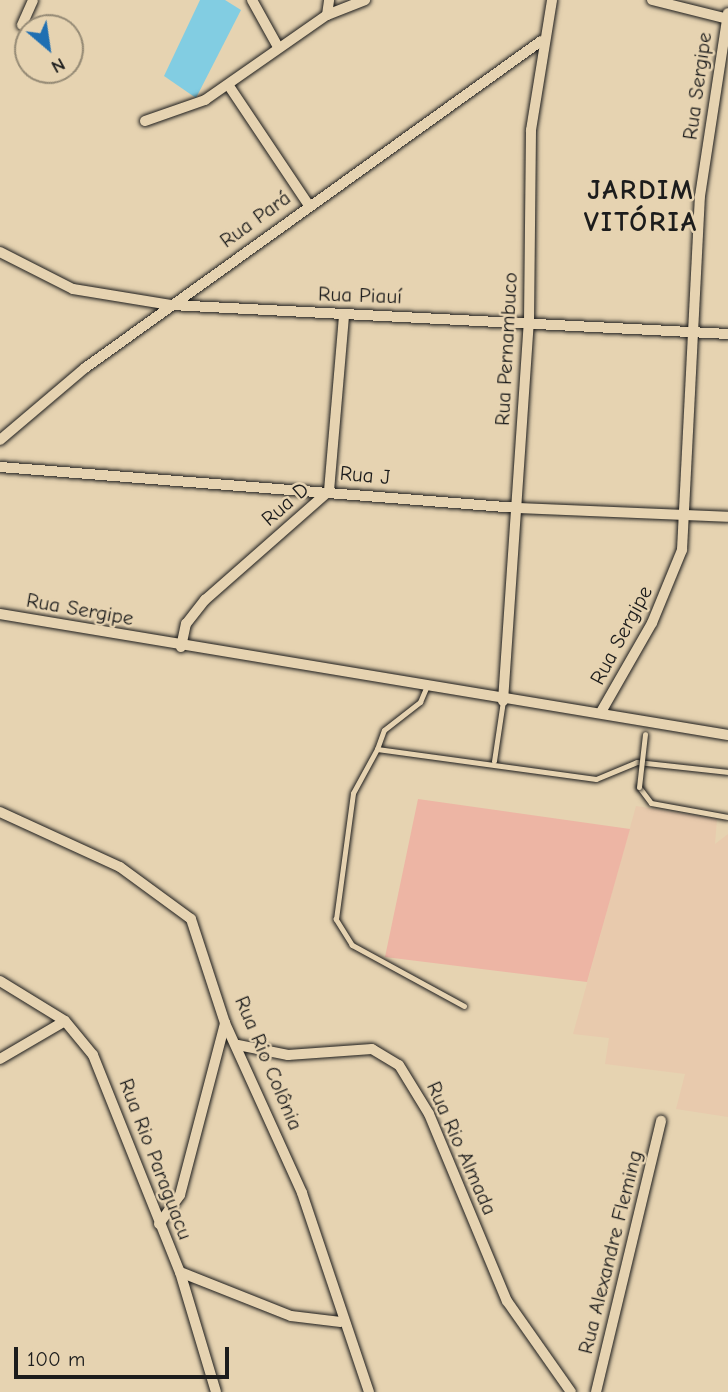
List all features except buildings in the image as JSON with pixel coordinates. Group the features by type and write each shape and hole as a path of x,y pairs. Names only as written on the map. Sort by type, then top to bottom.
{"street":[{"path":"252,0 278,47"},
{"path":"327,15 329,0"},
{"path":"145,121 229,86 278,47 327,15 365,0"},
{"name":"Rua Pernambuco","path":"503,701 529,321 531,130 541,41 552,0"},
{"path":"652,0 727,17"},
{"name":"Rua Sergipe","path":"0,614 503,701 601,712 671,581 685,514 700,196 727,17"},
{"name":"Rua Pará","path":"0,440 171,305 308,204 541,41"},
{"path":"229,86 308,204"},
{"name":"Rua Piauí","path":"0,252 73,289 171,305 344,315 529,321 728,334"},
{"name":"Rua D","path":"181,647 186,624 205,600 329,491 344,315"},
{"name":"Rua J","path":"0,467 517,508 728,517"},
{"path":"601,712 728,735"},
{"name":"Rua Rio Colônia","path":"0,812 120,867 191,919 226,1023 302,1193 341,1322 369,1392"},
{"name":"Rua Rio Paraguacu","path":"0,981 65,1021 93,1055 113,1096 159,1224 180,1272 216,1392"},
{"path":"0,1059 65,1021"},
{"path":"159,1224 180,1195 226,1023"},
{"name":"Rua Rio Almada","path":"238,1045 288,1055 372,1049 399,1065 429,1114 508,1301 571,1392"},
{"name":"Rua Alexandre Fleming","path":"596,1392 661,1121"},
{"path":"180,1272 290,1316 341,1322"}],"lane":[{"path":"425,688 420,702 384,730 377,749 353,793 336,919 352,945 464,1006"},
{"path":"494,761 503,701"},
{"path":"648,720 639,787 651,803 728,817"},
{"path":"377,749 494,761 596,779 637,762 728,772"}],"shaded area":[{"path":"636,806 717,819 715,844 728,834 728,1117 676,1109 685,1074 605,1064 609,1038 573,1034"}],"water":[{"path":"200,0 225,0 241,10 196,98 164,76"}],"district":[{"name":"JARDIM VITÓRIA","path":"641,206"}]}
